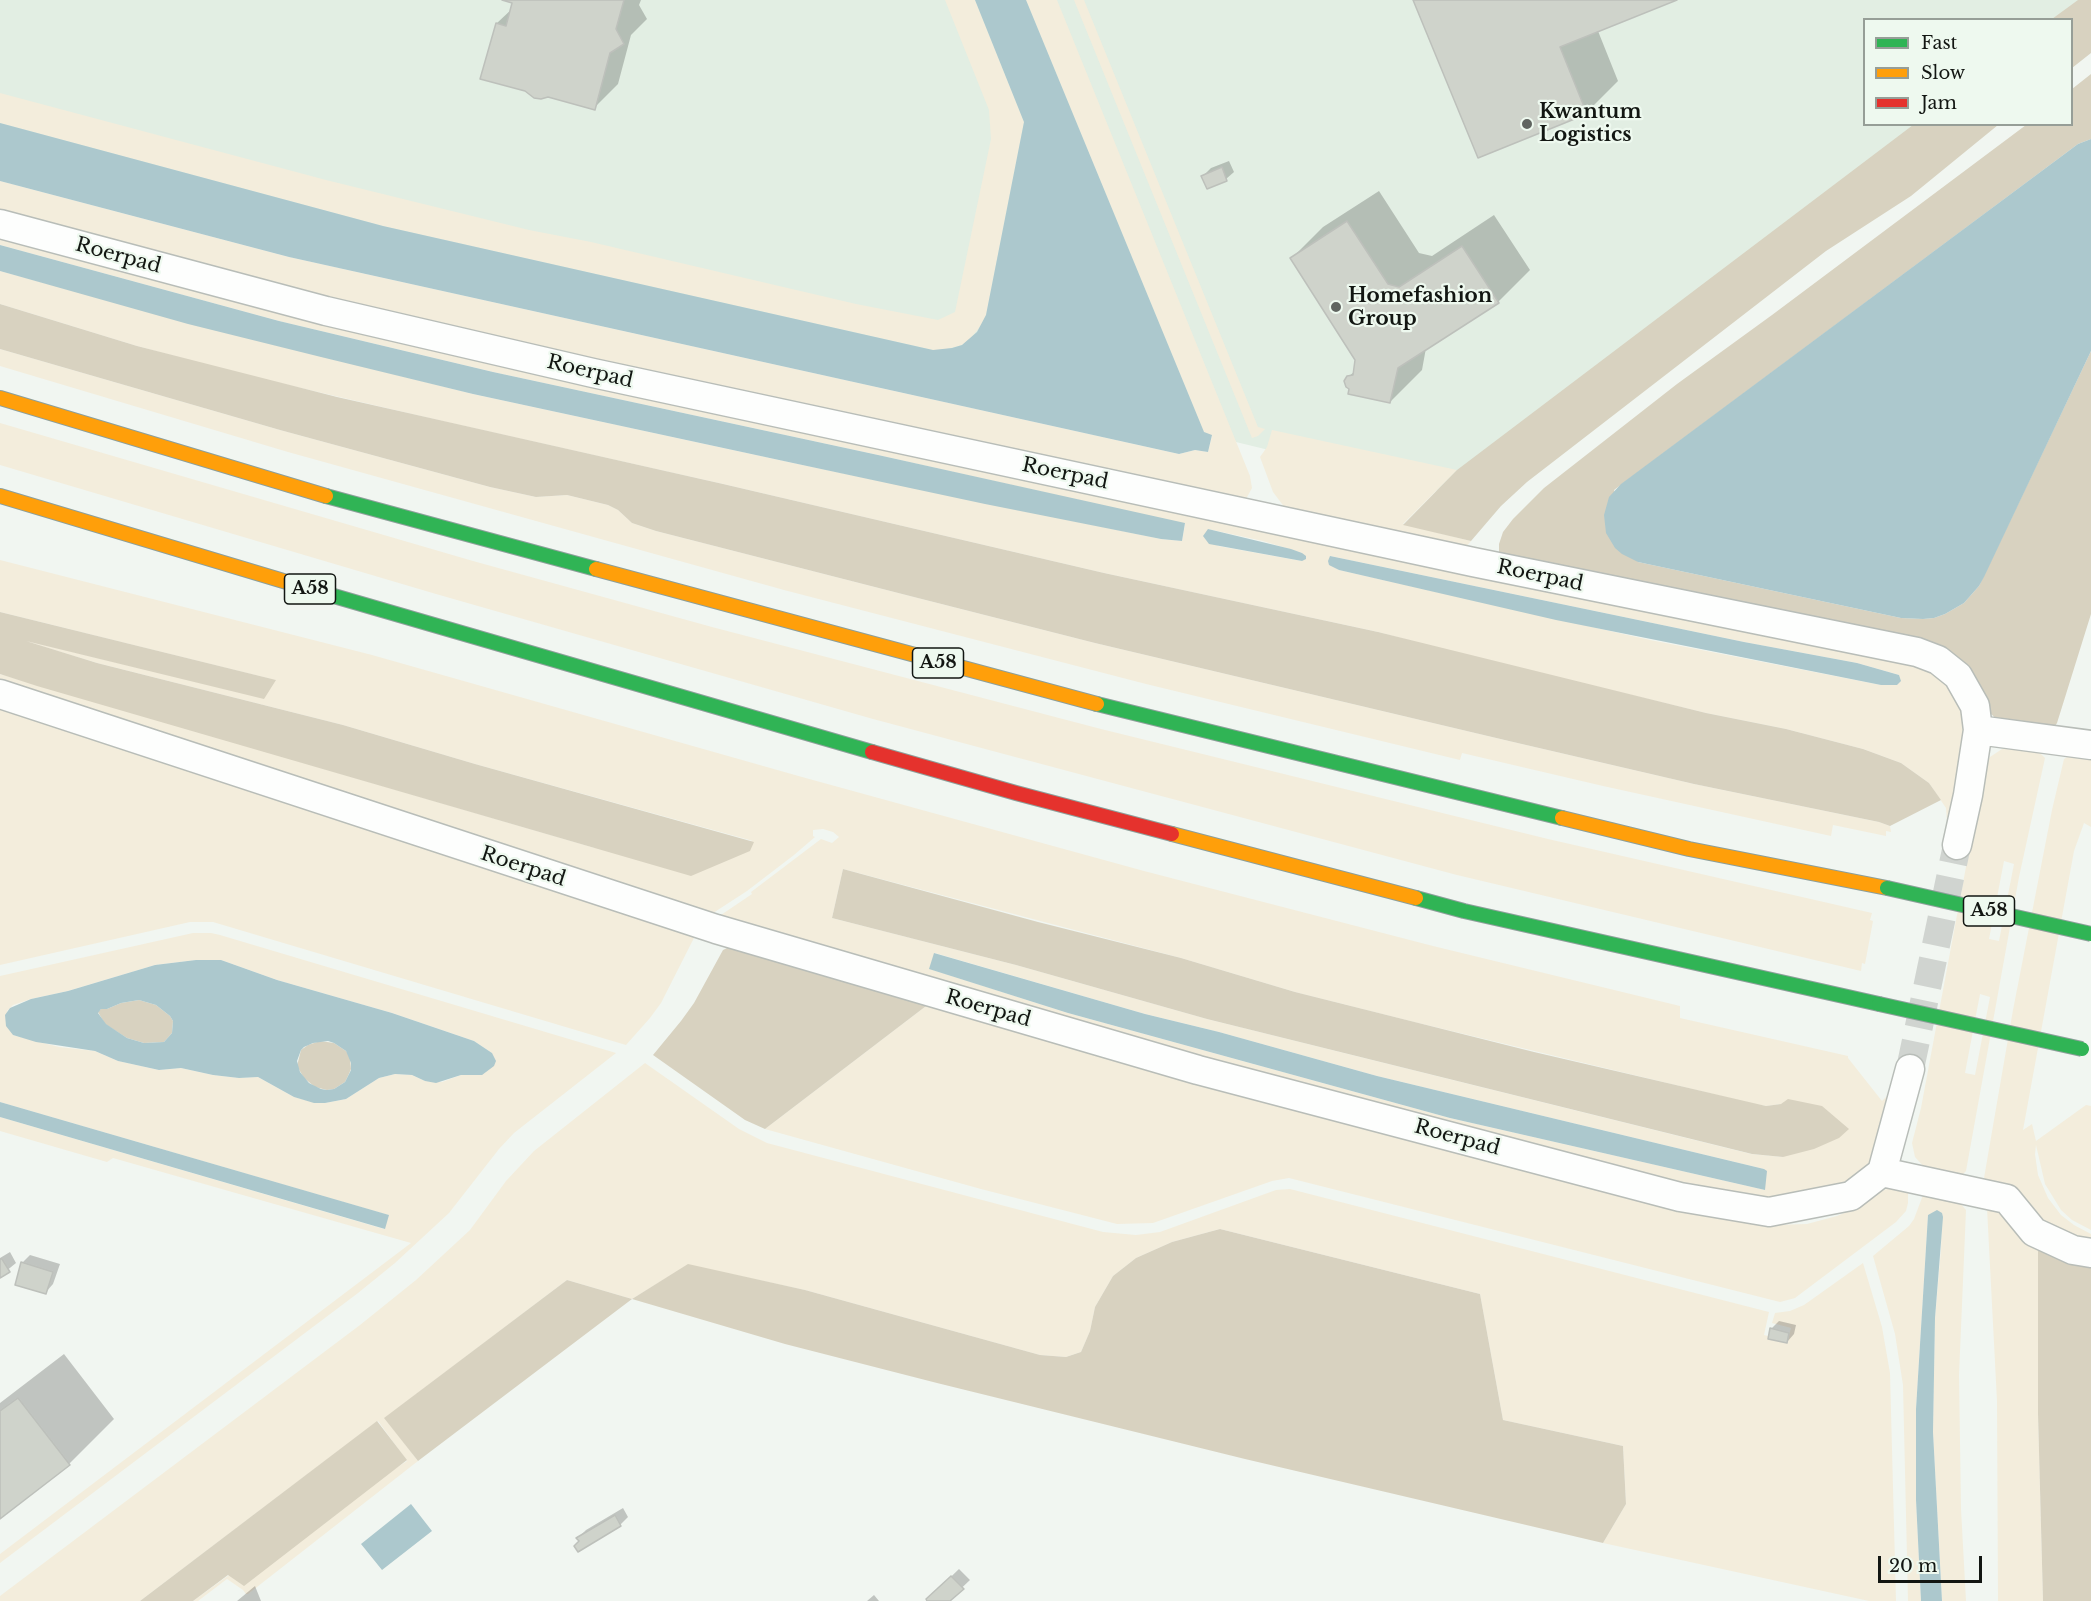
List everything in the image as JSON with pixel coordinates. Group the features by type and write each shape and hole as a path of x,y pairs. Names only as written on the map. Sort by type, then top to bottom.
{"highway":[{"name":"A58","path":"0,398 286,485 1046,692 1689,849 1887,888 2091,934"},
{"name":"A58","path":"0,496 450,630 1016,793 1464,912 2087,1050"}],"street":[{"name":"Roerpad","path":"0,224 326,311 593,373 1473,562 1917,652 1938,660 1958,676 1976,706 1978,730 1968,795 1957,845"},
{"name":"Roerpad","path":"0,694 716,929 1198,1070 1680,1197 1769,1212 1851,1196 1882,1172"},
{"path":"1978,730 2091,745"},
{"path":"1910,1069 1882,1172 2007,1199 2034,1232 2073,1250 2091,1253"}],"shaded area":[{"path":"0,0 2091,0 2073,19 1863,18 1863,126 1979,126 1479,501 0,142"},
{"path":"945,0 975,0 1024,122 986,315 970,339 962,345 943,350 933,350 383,226 0,123 0,93 326,180 529,230 591,242 856,304 938,320 955,312 991,139 989,110"},
{"path":"1026,0 1057,0 1250,476 1252,488 1246,499 602,366 0,215 0,181 289,257 1179,454 1195,450 1208,452 1212,436 1204,432"},
{"path":"1074,0 1084,0 1258,427 1265,429 1258,436 1252,438"},
{"path":"2078,0 2091,0 2091,53 2073,67 2073,18 2053,18"},
{"path":"2091,74 2091,139 2078,144 1614,490 1638,562 1901,618 1934,618 1964,603 1979,586 2091,351 2091,614 2055,726 1998,720 1985,709 1969,676 1499,554 1503,532 1544,488 1677,384 2025,126 2073,126 2073,88"},
{"path":"1912,126 1997,126 1911,196 1826,251 1527,482 1501,506 1471,541 1403,525 1457,470"},
{"path":"0,234 1918,662 1939,672 1969,719 1954,824 1947,822 1946,808 1929,783 1901,763 1863,749 1465,655 1378,632 1104,573 241,374 137,346 0,304 0,271 248,338 473,394 793,463 1161,539 1182,541 1185,524 493,372 279,321 0,245","holes":["1208,529 1263,541 1302,553 1302,561 1218,546","1330,556 1744,642 1857,663 1899,675 1897,685 1881,685 1650,640 1339,570"]},
{"path":"0,304 137,346 337,397 1104,573 1378,632 1706,713 1786,729 1863,749 1901,763 1929,783 1941,800 1890,826 1509,741 1095,643 910,596 656,531 632,523 618,510 608,505 567,495 536,497 490,487 280,430 0,349"},
{"path":"0,349 280,430 490,487 536,497 567,495 608,505 618,510 632,523 656,531 910,596 1095,643 1509,741 1694,784 1879,822 1890,826 1891,832 1886,831 1886,836 1833,825 1831,836 1462,753 1460,760 1146,684 784,590 288,452 0,366"},
{"path":"0,423 473,561 712,627 1101,729 1548,839 1872,913 1870,920 1873,921 1865,964 1862,963 1861,971 1457,875 873,719 436,594 0,465"},
{"path":"1272,430 1457,470 1403,524 1471,541 1466,547 1288,512 1273,492 1260,457 1267,447"},
{"path":"0,560 372,655 1144,871 1433,946 1680,1006 1680,1018 1848,1056 1882,1101 1892,1091 1876,1155 1844,1184 1812,1197 1751,1200 1380,1111 718,917 752,894 751,892 821,839 832,843 839,837 833,832 823,829 813,830 815,837 794,855 747,891 710,915 0,684 0,674 595,848 753,841 343,725 97,663 12,637 139,668 275,680 0,612","holes":["843,869 1410,1021 1750,1103 1766,1106 1781,1104 1783,1157 1751,1154 1207,1019 1016,965 832,918","935,953 1145,1014 1377,1076 1764,1169 1765,1190 1450,1118 1068,1013 930,969"]},
{"path":"0,612 276,680 264,699 26,641 97,663 343,725 754,842 750,851 691,876 37,686 0,674"},
{"path":"0,704 696,934 661,1003 626,1045 213,922 190,922 0,965"},
{"path":"2002,749 2032,750 2045,758 2019,877 1966,1171 1961,1176 1925,1168 1915,1157 1912,1143 1921,1108 1985,765 1990,757","holes":["2004,861 2014,864 1999,941 1989,939","1980,994 1990,997 1975,1075 1965,1073"]},
{"path":"2074,753 2091,755 2091,827 2084,823 2074,851 2023,1130 2032,1124 2036,1141 2086,1105 2091,1106 2091,1230 2072,1220 2061,1210 2045,1184 2036,1145 2035,1154 2038,1175 2048,1198 2061,1215 2091,1234 2091,1246 2068,1240 1987,1183 1984,1178 2013,1010 2052,810 2064,759"},
{"path":"843,869 1181,958 1295,992 1534,1052 1766,1106 1781,1104 1788,1099 1822,1106 1849,1129 1839,1138 1814,1149 1783,1157 1752,1154 1207,1019 1016,965 832,918"},
{"path":"193,933 211,933 616,1053 514,1133 449,1213 395,1263 0,1563 0,1554 411,1243 113,1158 107,1162 0,1131 0,1117 384,1229 388,1215 0,1102 0,976","holes":["196,960 221,960 277,980 392,1013 474,1041 492,1053 478,1074 461,1075 442,1082 425,1081 412,1075 395,1074 379,1078 346,1099 325,1103 294,1097 258,1077 239,1078 213,1075 181,1068 159,1070 118,1061 95,1051 59,1047 13,1035 7,1011 13,1005 155,965"]},
{"path":"733,945 930,1003 765,1129 745,1120 653,1055 694,1003 723,950"},
{"path":"139,1000 156,1005 173,1021 172,1033 164,1042 144,1043 127,1038 105,1024 98,1012 121,1003"},
{"path":"930,1003 1775,1225 1807,1224 1837,1216 1892,1187 1906,1188 1908,1203 1906,1211 1896,1222 1795,1298 1780,1302 1289,1178 1272,1181 1153,1223 1117,1224 765,1129"},
{"path":"320,1041 334,1043 346,1051 350,1057 351,1069 345,1082 334,1089 315,1087 304,1078 297,1066 301,1050"},
{"path":"645,1063 739,1129 767,1143 1103,1232 1136,1235 1160,1232 1276,1190 1290,1189 1769,1312 1764,1335 1768,1336 1768,1339 1787,1343 1791,1328 1772,1323 1775,1313 1790,1311 1804,1305 1863,1263 1882,1327 1890,1373 1896,1601 1869,1601 1603,1543 1626,1504 1623,1446 1503,1420 1480,1294 1220,1229 1172,1242 1136,1258 1113,1276 1095,1307 1090,1331 1081,1352 1066,1357 1040,1355 805,1290 688,1265 632,1299 567,1280 385,1418 418,1461 248,1594 227,1579 198,1601 193,1601 229,1575 407,1461 378,1421 140,1601 0,1601 0,1596 360,1325 416,1280 470,1230 506,1181 534,1151"},
{"path":"1923,1195 1959,1202 1966,1210 1959,1375 1961,1509 1966,1601 1942,1601 1933,1432 1935,1318 1942,1213 1928,1215 1916,1409 1916,1500 1921,1601 1908,1601 1903,1385 1895,1334 1873,1256 1909,1226"},
{"path":"1987,1208 2008,1213 2038,1245 2038,1414 2043,1601 1998,1601 1997,1401"},
{"path":"1220,1229 1480,1294 1503,1420 1623,1446 1626,1504 1603,1543 1245,1459 937,1383 785,1344 632,1299 688,1264 805,1290 1040,1355 1066,1357 1081,1352 1090,1331 1095,1307 1113,1276 1136,1258 1172,1242"},
{"path":"2038,1245 2091,1258 2091,1601 2043,1601 2038,1414"},
{"path":"567,1280 632,1299 418,1461 384,1418"},
{"path":"377,1421 407,1460 244,1586 228,1575 193,1601 140,1601"}],"water":[{"path":"975,0 1026,0 1204,432 1212,435 1208,452 1195,450 1179,454 289,257 0,181 0,123 383,226 933,350 952,348 962,345 977,332 986,315 1024,122"},
{"path":"2091,139 2091,351 1984,577 1964,603 1934,618 1901,618 1638,562 1615,548 1606,533 1604,515 1609,497 1621,484 2078,144"},
{"path":"0,245 279,321 493,372 1185,523 1182,541 1161,539 985,504 473,394 188,324 0,271"},
{"path":"1208,529 1291,549 1302,553 1306,559 1302,561 1209,544 1203,536"},
{"path":"1330,556 1744,642 1857,663 1899,675 1901,681 1897,685 1881,685 1556,620 1339,570 1329,565"},
{"path":"934,953 1145,1014 1377,1076 1764,1169 1767,1171 1765,1190 1450,1118 1068,1013 929,969"},
{"path":"196,960 221,960 277,980 392,1013 474,1041 492,1053 496,1061 494,1066 482,1075 461,1075 436,1083 412,1075 395,1074 379,1078 346,1099 314,1103 294,1097 258,1077 239,1078 213,1075 181,1068 159,1070 118,1061 95,1051 36,1042 13,1035 6,1026 5,1015 10,1008 31,999 68,991 155,965","holes":["139,1000 156,1005 173,1021 172,1033 164,1042 144,1043 127,1038 106,1024 98,1013 101,1009","328,1041 346,1051 351,1070 345,1082 334,1089 327,1090 309,1083 300,1072 297,1061 304,1047"]},
{"path":"0,1102 389,1215 385,1229 0,1117"},
{"path":"1937,1210 1942,1213 1943,1217 1935,1318 1933,1432 1942,1601 1921,1601 1916,1500 1916,1409 1928,1215"},
{"path":"411,1504 432,1531 382,1570 361,1544"}],"building":[{"path":"502,0 624,0 616,29 624,44 610,53 595,110 548,97 534,98 525,91 480,79 496,23 506,26 512,3"},
{"path":"1413,0 1677,0 1560,47 1587,114 1478,158"},
{"path":"1222,167 1227,181 1207,189 1201,176"},
{"path":"1347,221 1388,284 1399,287 1462,246 1499,303 1398,368 1390,403 1348,394 1349,389 1344,381 1347,376 1353,375 1355,360 1290,258"},
{"path":"0,1259 10,1272 0,1278"},
{"path":"21,1262 53,1272 46,1294 15,1285"},
{"path":"1770,1328 1789,1333 1787,1343 1768,1339"},
{"path":"18,1398 70,1465 0,1519 0,1411"},
{"path":"615,1515 621,1526 578,1552 574,1546 579,1541 576,1538"},
{"path":"951,1576 964,1589 950,1601 927,1601 926,1599"}],"tunnel":[{"path":"1910,1069 1957,845"}],"traffic: fast":[{"path":"326,496 596,569"},
{"path":"320,592 872,752"},
{"path":"1097,704 1562,818"},
{"path":"1887,888 2091,934"},
{"path":"1416,898 1464,911 1879,1004"},
{"path":"1879,1004 2082,1049"}],"traffic: slow":[{"path":"0,398 326,496"},
{"path":"0,496 320,592"},
{"path":"596,569 1097,704"},
{"path":"1562,818 1689,849 1887,888"},
{"path":"1172,834 1416,898"}],"traffic: jam":[{"path":"872,752 1172,834"}],"place":[{"name":"Kwantum Logistics","path":"1527,124"},
{"name":"Homefashion Group","path":"1336,307"}]}
